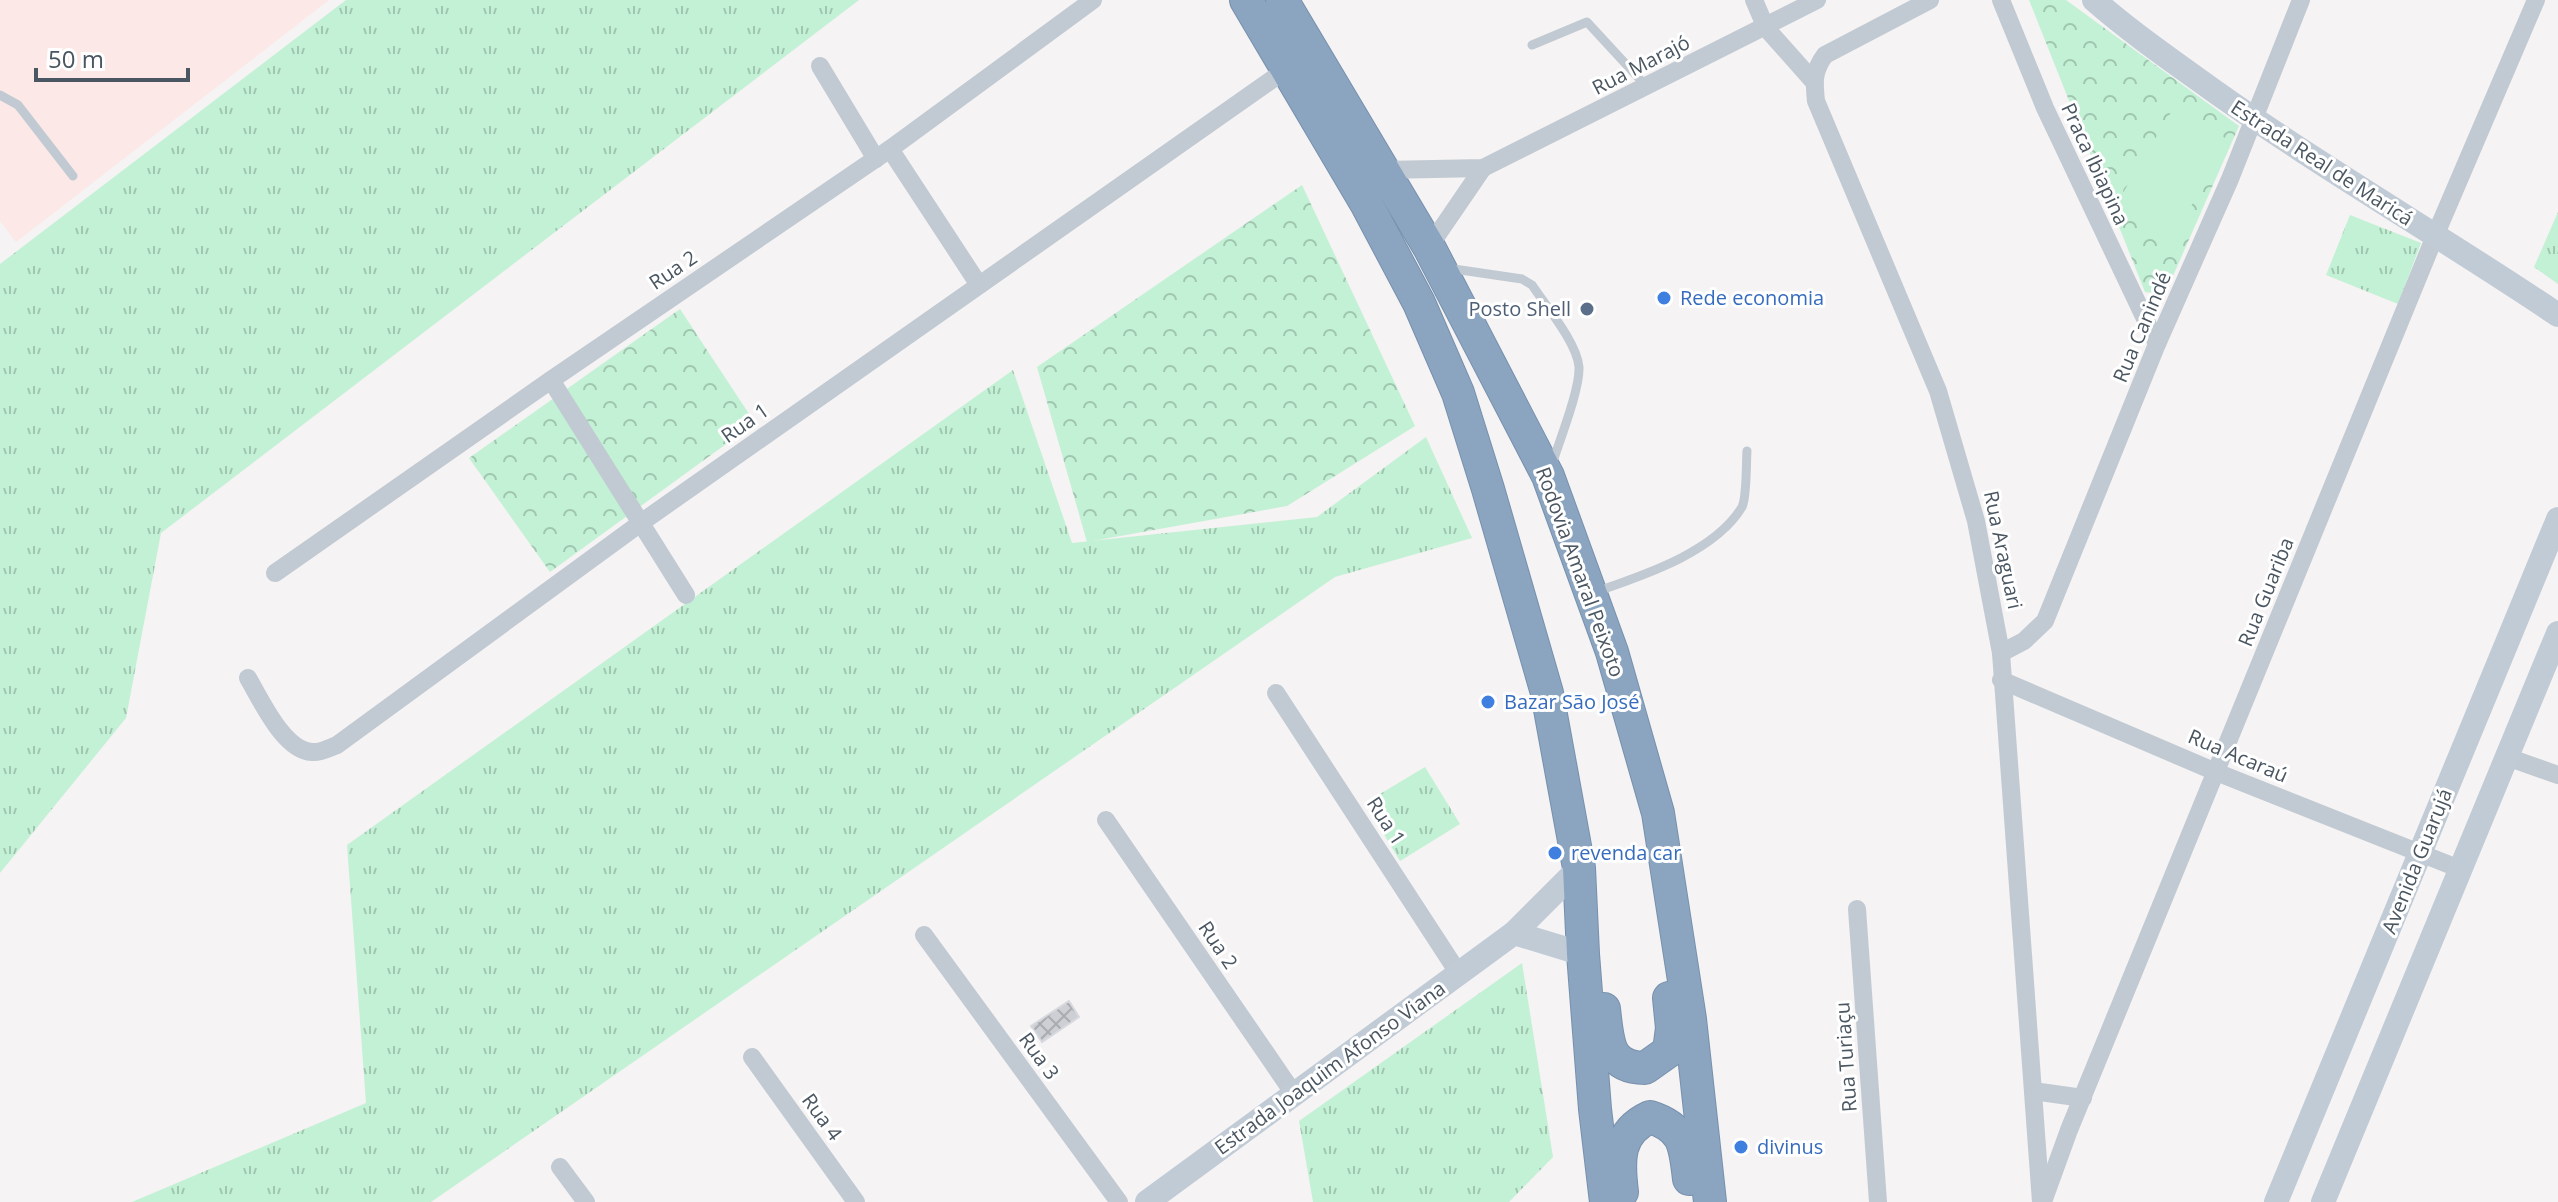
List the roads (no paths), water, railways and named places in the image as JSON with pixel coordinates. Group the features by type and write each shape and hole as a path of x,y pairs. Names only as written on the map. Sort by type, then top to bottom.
{"highway":[{"path":"1246,0 1366,203 1413,290 1458,393 1522,606 1553,721 1579,868 1595,1109 1606,1202"},
{"name":"Rodovia Amaral Peixoto","path":"1282,0 1434,257 1548,476 1612,652 1658,813 1690,1019 1710,1202"},
{"path":"1553,721 1571,754 1590,839 1605,1014 1611,1045 1615,1059 1624,1066 1645,1068 1669,1051 1672,1028 1665,944 1642,805 1604,671 1595,605"},
{"path":"1623,1202 1620,1173 1622,1147 1628,1132 1650,1117 1668,1123 1682,1139 1692,1202"}],"street":[{"name":"Rua 2","path":"275,573 883,154 1093,0"},
{"path":"1754,0 1766,28 1814,82"},
{"name":"Rua Marajó","path":"1384,170 1483,168 1817,0"},
{"path":"1814,82 1816,67 1825,55 1930,0"},
{"name":"Praca Ibiapina","path":"2001,0 2045,108 2157,344"},
{"name":"Estrada Real de Maricá","path":"2094,0 2123,25 2252,119 2477,260 2558,315"},
{"name":"Rua Canindé","path":"2001,653 2024,641 2045,621 2157,344 2230,179 2301,0"},
{"name":"Rua Guariba","path":"2042,1202 2435,236 2536,0"},
{"path":"820,66 979,285"},
{"name":"Rua 1","path":"248,678 279,729 299,749 315,753 337,745 642,522 1287,69"},
{"name":"Rua Araguari","path":"1814,82 1816,101 1938,391 1976,521 2001,653 2042,1202"},
{"name":"Rua Marajó","path":"1434,257 1483,168"},
{"path":"551,380 686,595"},
{"name":"Avenida Guarujá","path":"2276,1202 2558,519"},
{"path":"2323,1202 2558,633"},
{"name":"Rua Acaraú","path":"2001,680 2216,772 2460,869"},
{"name":"Rua 1","path":"1276,693 1459,974"},
{"path":"2507,757 2558,775"},
{"name":"Rua 2","path":"1106,820 1294,1094"},
{"name":"Estrada Joaquim Afonso Viana","path":"1147,1202 1514,933 1579,868"},
{"name":"Rua Turiaçu","path":"1857,909 1878,1202"},
{"path":"1514,933 1583,954"},
{"name":"Rua 3","path":"924,935 1119,1202"},
{"name":"Rua 4","path":"752,1057 856,1202"},
{"path":"2033,1091 2083,1098"},
{"path":"560,1167 586,1202"}],"lane":[{"path":"1532,45 1587,22 1647,87"},
{"path":"0,95 18,105 73,176"},
{"path":"1434,257 1522,279 1532,285 1574,350 1579,368 1576,384 1548,476"},
{"path":"1595,605 1714,537 1743,505 1747,451"}],"place":[{"name":"Rede economia","path":"1664,298"},
{"name":"Posto Shell","path":"1587,309"},
{"name":"Bazar São José","path":"1488,702"},
{"name":"revenda car","path":"1555,853"},
{"name":"divinus","path":"1741,1147"}]}
